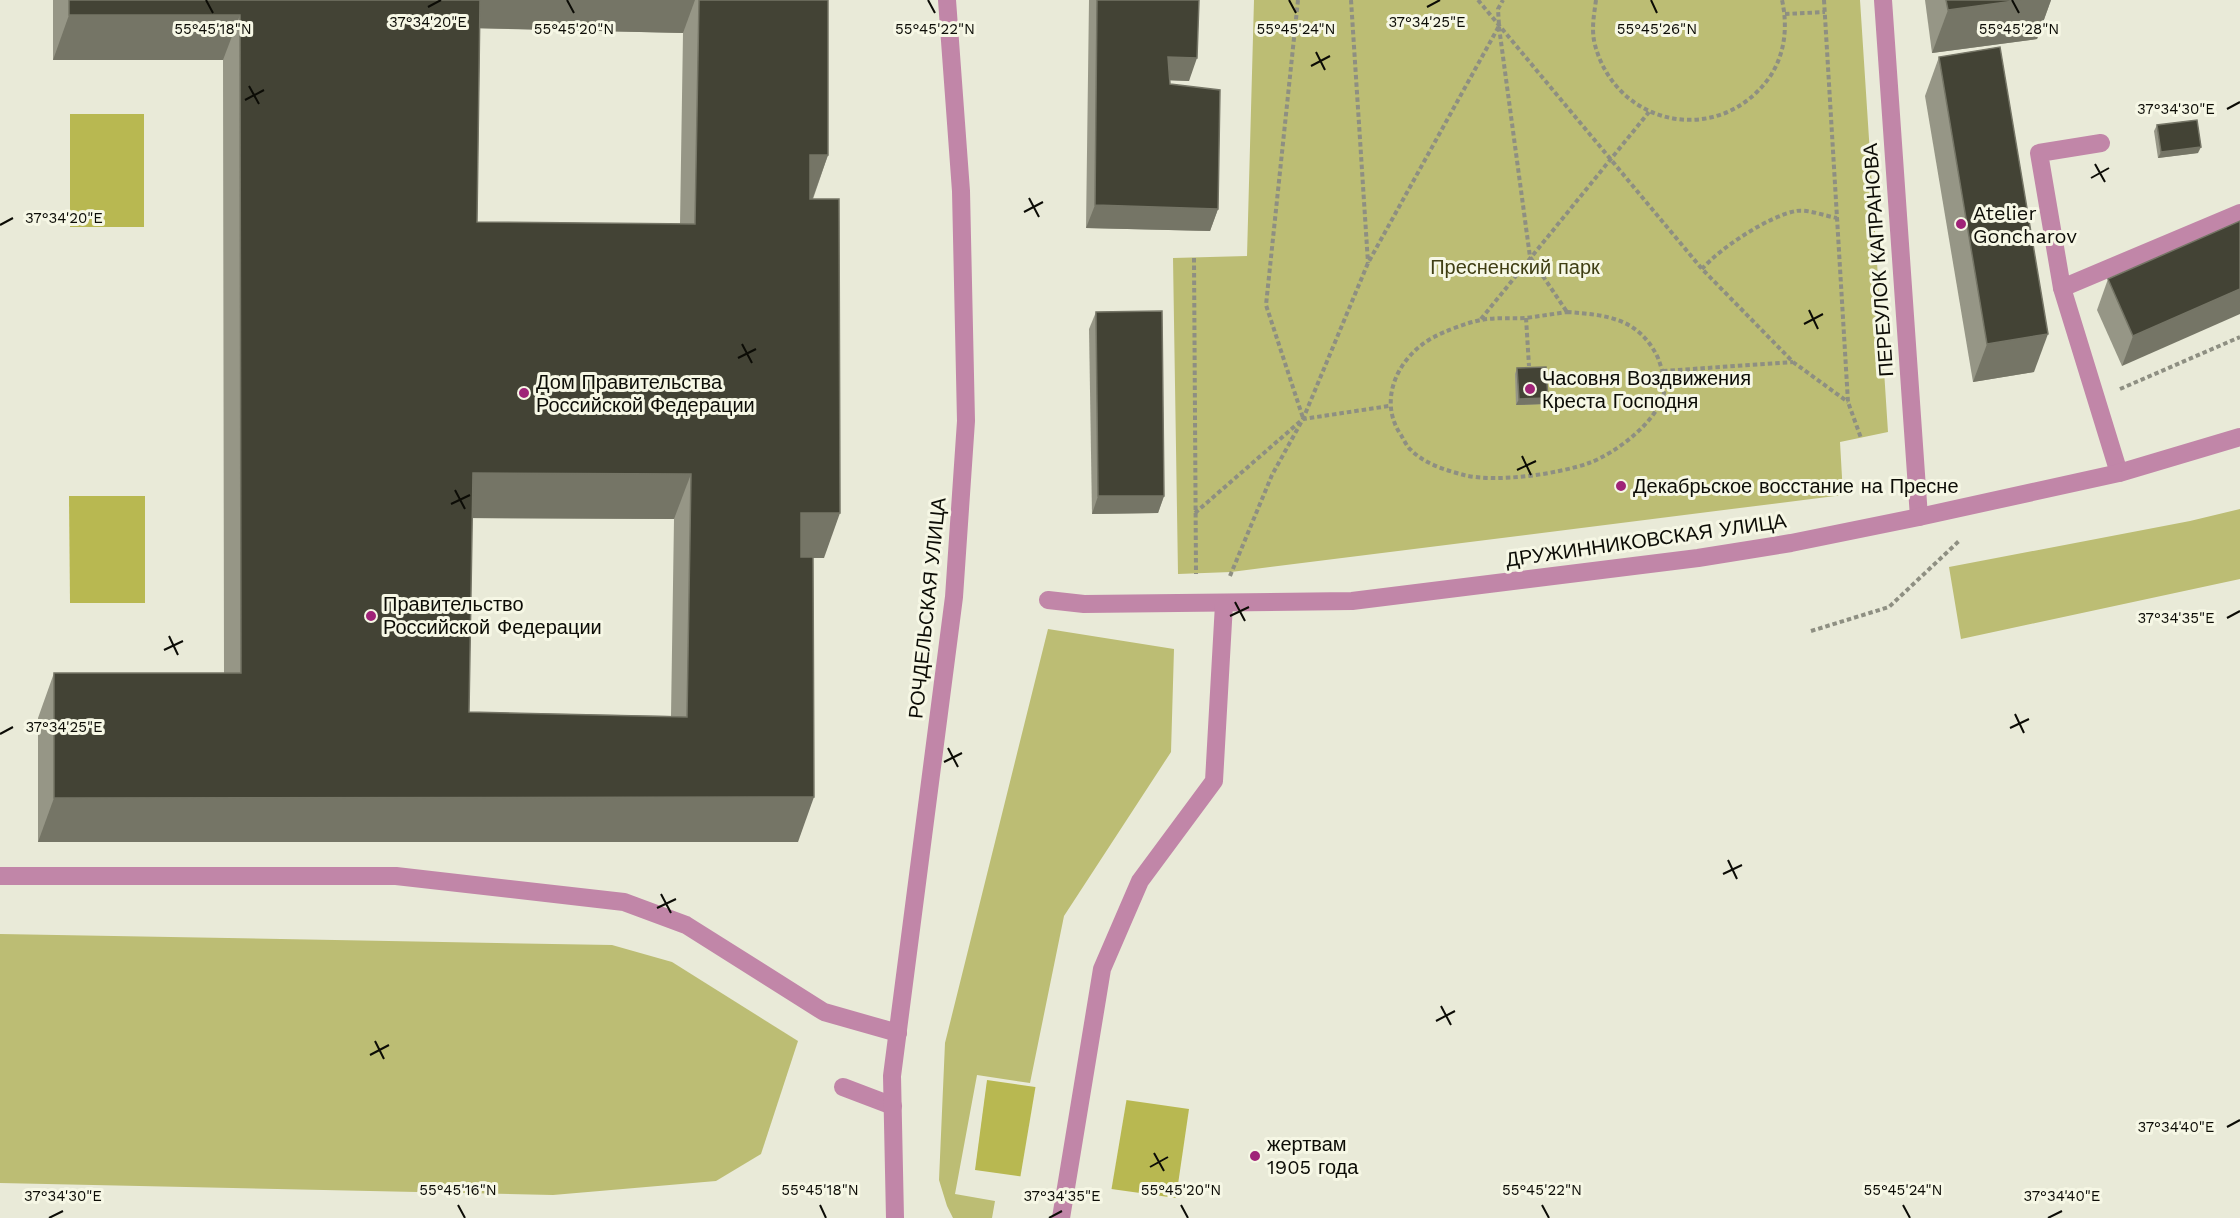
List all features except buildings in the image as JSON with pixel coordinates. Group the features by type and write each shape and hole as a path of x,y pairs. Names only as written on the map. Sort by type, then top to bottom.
{"street":[{"name":"РОЧДЕЛЬСКАЯ УЛИЦА","path":"895,1218 892,1076 954,597 966,421 961,191 947,0"},
{"name":"ПЕРЕУЛОК КАПРАНОВА","path":"1884,0 1919,518"},
{"path":"2101,143 2040,153 2062,288 2119,473"},
{"path":"2062,288 2240,213"},
{"name":"ДРУЖИННИКОВСКАЯ УЛИЦА","path":"1048,600 1084,604 1352,602 1698,558 1791,543 1919,518 2119,473 2240,437"},
{"path":"1061,1218 1102,969 1140,881 1214,781 1224,604"},
{"path":"0,876 396,876 624,902 686,925 824,1012 898,1033"},
{"path":"843,1087 893,1106"}],"path":[{"path":"1298,0 1266,305 1304,419"},
{"path":"1351,0 1368,263"},
{"path":"1478,0 1612,158 1702,269 1793,362 1848,402"},
{"path":"1498,0 1499,26 1530,257 1567,312"},
{"path":"1498,9 1503,0"},
{"path":"1596,0 1593,21 1595,44 1602,65 1614,84 1630,100 1649,112 1689,121 1708,119 1728,113 1746,103 1761,90 1777,64 1785,35 1782,0"},
{"path":"1824,0 1848,402 1861,438"},
{"path":"1785,15 1825,12"},
{"path":"1224,604 1231,572 1272,475 1304,419 1368,263 1499,26"},
{"path":"1480,320 1649,112"},
{"path":"1702,269 1711,259 1758,226 1797,210 1837,218"},
{"path":"1194,258 1196,574"},
{"path":"1567,312 1604,315 1632,326 1653,348 1663,371 1664,393 1655,411 1631,439 1590,463 1543,474 1479,478 1439,468 1410,450 1394,425 1389,406 1393,380 1411,355 1433,337 1480,320 1526,318 1567,312"},
{"path":"1526,318 1529,366"},
{"path":"2096,400 2240,337"},
{"path":"1663,371 1793,362"},
{"path":"1195,513 1304,419 1389,406"},
{"path":"1812,631 1889,607 1959,541"}],"green space":[{"name":"Пресненский парк","path":"1254,0 1860,0 1888,432 1840,442 1843,495 1231,572 1178,574 1173,258 1247,256"},
{"path":"2240,509 2240,579 1961,639 1949,567 2190,521"},
{"path":"1048,629 1174,649 1171,752 1064,916 1030,1083 977,1075 955,1194 995,1201 992,1218 953,1218 939,1180 945,1043"},
{"path":"0,934 612,945 672,962 798,1041 761,1154 716,1181 553,1195 0,1183"}],"shaded area":[{"path":"70,114 144,114 144,227 70,227"},
{"path":"69,496 145,496 145,603 70,603"},
{"path":"987,1080 1189,1109 1176,1198 975,1170"}],"pier":[{"path":"1036,1084 1127,1097 1111,1192 1020,1179"}],"place":[{"name":"Atelier Goncharov","path":"1961,224"},
{"name":"Часовня Воздвижения Креста Господня","path":"1530,389"},
{"name":"Дом Правительства Российской Федерации","path":"524,393"},
{"name":"Декабрьское восстание на Пресне","path":"1621,486"},
{"name":"Правительство Российской Федерации","path":"371,616"},
{"name":"жертвам 1905 года","path":"1255,1156"}]}
